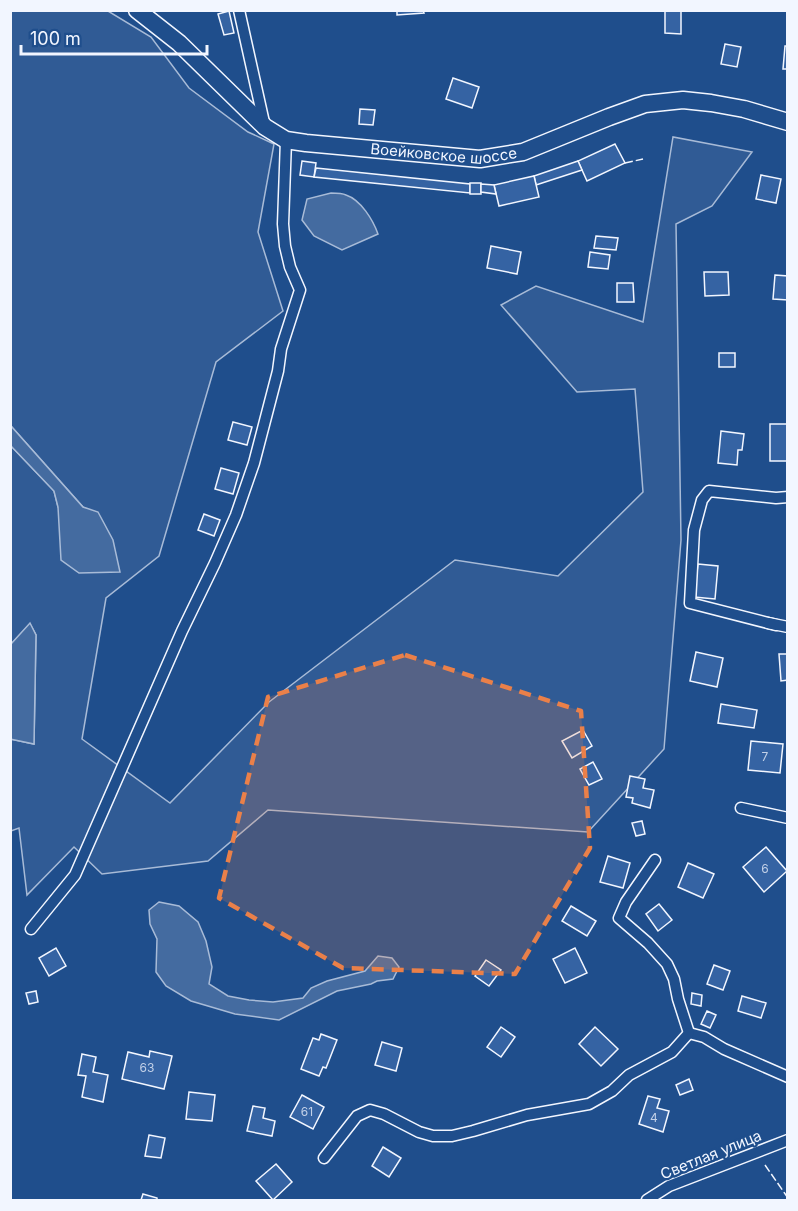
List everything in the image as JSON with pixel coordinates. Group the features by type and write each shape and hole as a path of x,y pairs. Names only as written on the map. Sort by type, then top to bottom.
{"street":[{"name":"Воейковское шоссе","path":"137,10 179,43 265,127 286,140 480,159 523,152 645,104 683,100 711,103 744,109 788,122"},
{"path":"239,10 265,127"},
{"path":"31,929 75,874 182,631 236,515 254,463 278,371 281,349 300,290 290,267 285,246 283,224 286,140"},
{"path":"788,497 776,498 709,491 702,500 694,530 690,603 788,627"},
{"path":"741,808 788,818"},
{"path":"655,860 626,902 619,918 648,943 667,964 674,979 689,1033"},
{"path":"689,1033 704,1037 724,1049 788,1077"},
{"path":"324,1158 357,1116 370,1110 384,1114 419,1132 433,1136 452,1136 527,1115 589,1104 612,1091 629,1076 672,1052 689,1033"},
{"name":"Светлая улица","path":"647,1200 669,1186 788,1140"}],"highlighted area":[{"path":"405,655 581,711 590,848 515,974 343,968 219,898 268,697"}],"shaded area":[{"path":"11,11 108,11 151,37 189,88 248,132 274,144 258,232 283,311 216,362 159,556 106,598 82,739 170,803 269,702 455,560 558,576 643,492 635,389 577,392 501,305 536,286 643,322 673,137 752,152 712,206 676,224 681,540 664,749 588,832 268,810 208,861 102,874 74,847 27,895 19,828 11,831 10,739 34,744 36,635 30,624 11,644 11,446 54,491 58,507 83,507 11,426"},
{"path":"331,193 344,194 357,201 370,217 378,234 342,250 314,236 302,220 307,199"},
{"path":"11,426 83,507 98,512 113,540 120,572 79,573 61,560 58,507 54,491 11,446"},
{"path":"30,623 36,635 34,744 10,739 11,644"},
{"path":"159,902 179,906 198,922 206,941 212,967 209,984 228,996 273,1002 303,998 311,988 327,981 365,971 378,956 392,958 399,967 393,979 337,991 279,1020 235,1014 191,1001 166,986 156,972 157,939 150,924 149,910"}],"building":[{"path":"397,10 423,10 424,13 397,15"},
{"path":"665,10 681,10 681,34 665,33"},
{"path":"229,11 234,33 224,35 218,14"},
{"path":"725,44 741,47 737,67 721,64"},
{"path":"785,46 788,46 788,69 783,69"},
{"path":"453,78 479,87 472,108 446,99"},
{"path":"360,109 375,110 373,125 359,124"},
{"path":"615,144 625,163 587,181 578,161"},
{"path":"302,161 316,163 314,177 300,175"},
{"path":"578,161 582,170 536,185 534,176"},
{"path":"316,168 470,184 470,193 314,177"},
{"path":"761,175 781,179 776,203 756,199"},
{"path":"534,176 539,197 499,206 494,185"},
{"path":"470,183 481,183 481,194 470,194"},
{"path":"481,184 494,185 496,194 481,192"},
{"path":"596,236 618,238 616,250 594,248"},
{"path":"491,246 521,252 517,274 487,268"},
{"path":"590,252 610,255 608,269 588,267"},
{"path":"704,272 728,272 729,295 705,296"},
{"path":"775,275 788,276 788,300 773,299"},
{"path":"617,283 633,283 634,302 617,302"},
{"path":"719,353 735,353 735,367 719,367"},
{"path":"233,422 252,427 247,445 228,440"},
{"path":"770,424 788,424 788,461 770,461"},
{"path":"721,431 744,434 742,450 738,450 737,465 718,463"},
{"path":"221,468 239,473 233,494 215,489"},
{"path":"204,514 220,520 214,536 198,530"},
{"path":"698,564 718,566 715,599 694,597"},
{"path":"696,652 723,658 717,687 690,681"},
{"path":"779,654 788,654 788,680 781,681"},
{"path":"721,704 757,710 754,728 718,723"},
{"path":"583,730 592,746 572,758 562,741"},
{"path":"751,741 783,744 780,773 748,770"},
{"path":"593,762 602,779 589,785 580,769"},
{"path":"630,776 645,779 643,788 654,790 650,808 632,803 633,798 626,797"},
{"path":"642,821 645,834 636,836 632,823"},
{"path":"766,847 787,871 764,892 743,867"},
{"path":"608,856 630,863 623,888 600,882"},
{"path":"688,863 714,874 703,898 678,887"},
{"path":"659,904 672,920 658,931 646,914"},
{"path":"571,906 596,921 587,936 562,921"},
{"path":"56,948 66,966 49,976 39,958"},
{"path":"575,948 587,973 565,983 553,959"},
{"path":"486,960 501,970 489,986 475,976"},
{"path":"714,965 730,971 723,990 707,984"},
{"path":"36,991 38,1002 29,1004 26,993"},
{"path":"692,993 702,995 701,1006 691,1004"},
{"path":"742,996 766,1003 761,1018 738,1011"},
{"path":"707,1011 716,1015 710,1028 701,1024"},
{"path":"501,1027 515,1037 501,1057 487,1047"},
{"path":"595,1027 618,1049 601,1066 579,1044"},
{"path":"321,1034 337,1040 326,1068 323,1067 319,1076 301,1069 313,1038 319,1040"},
{"path":"382,1042 402,1048 396,1071 375,1065"},
{"path":"150,1051 172,1056 164,1089 122,1079 128,1052 149,1057"},
{"path":"82,1054 96,1057 93,1072 108,1075 103,1102 82,1097 86,1076 78,1075"},
{"path":"689,1079 693,1090 680,1095 676,1085"},
{"path":"189,1092 215,1095 212,1121 186,1119"},
{"path":"302,1095 324,1107 313,1129 290,1117"},
{"path":"648,1096 660,1099 657,1108 669,1111 663,1132 639,1124"},
{"path":"253,1106 265,1108 263,1118 275,1121 272,1136 247,1131"},
{"path":"149,1135 165,1138 161,1158 145,1156"},
{"path":"383,1147 401,1158 389,1177 372,1166"},
{"path":"276,1164 292,1182 273,1200 256,1181"},
{"path":"143,1194 157,1198 157,1200 141,1200"}],"fence":[{"path":"625,163 643,159"},
{"path":"765,1165 788,1198"}]}
